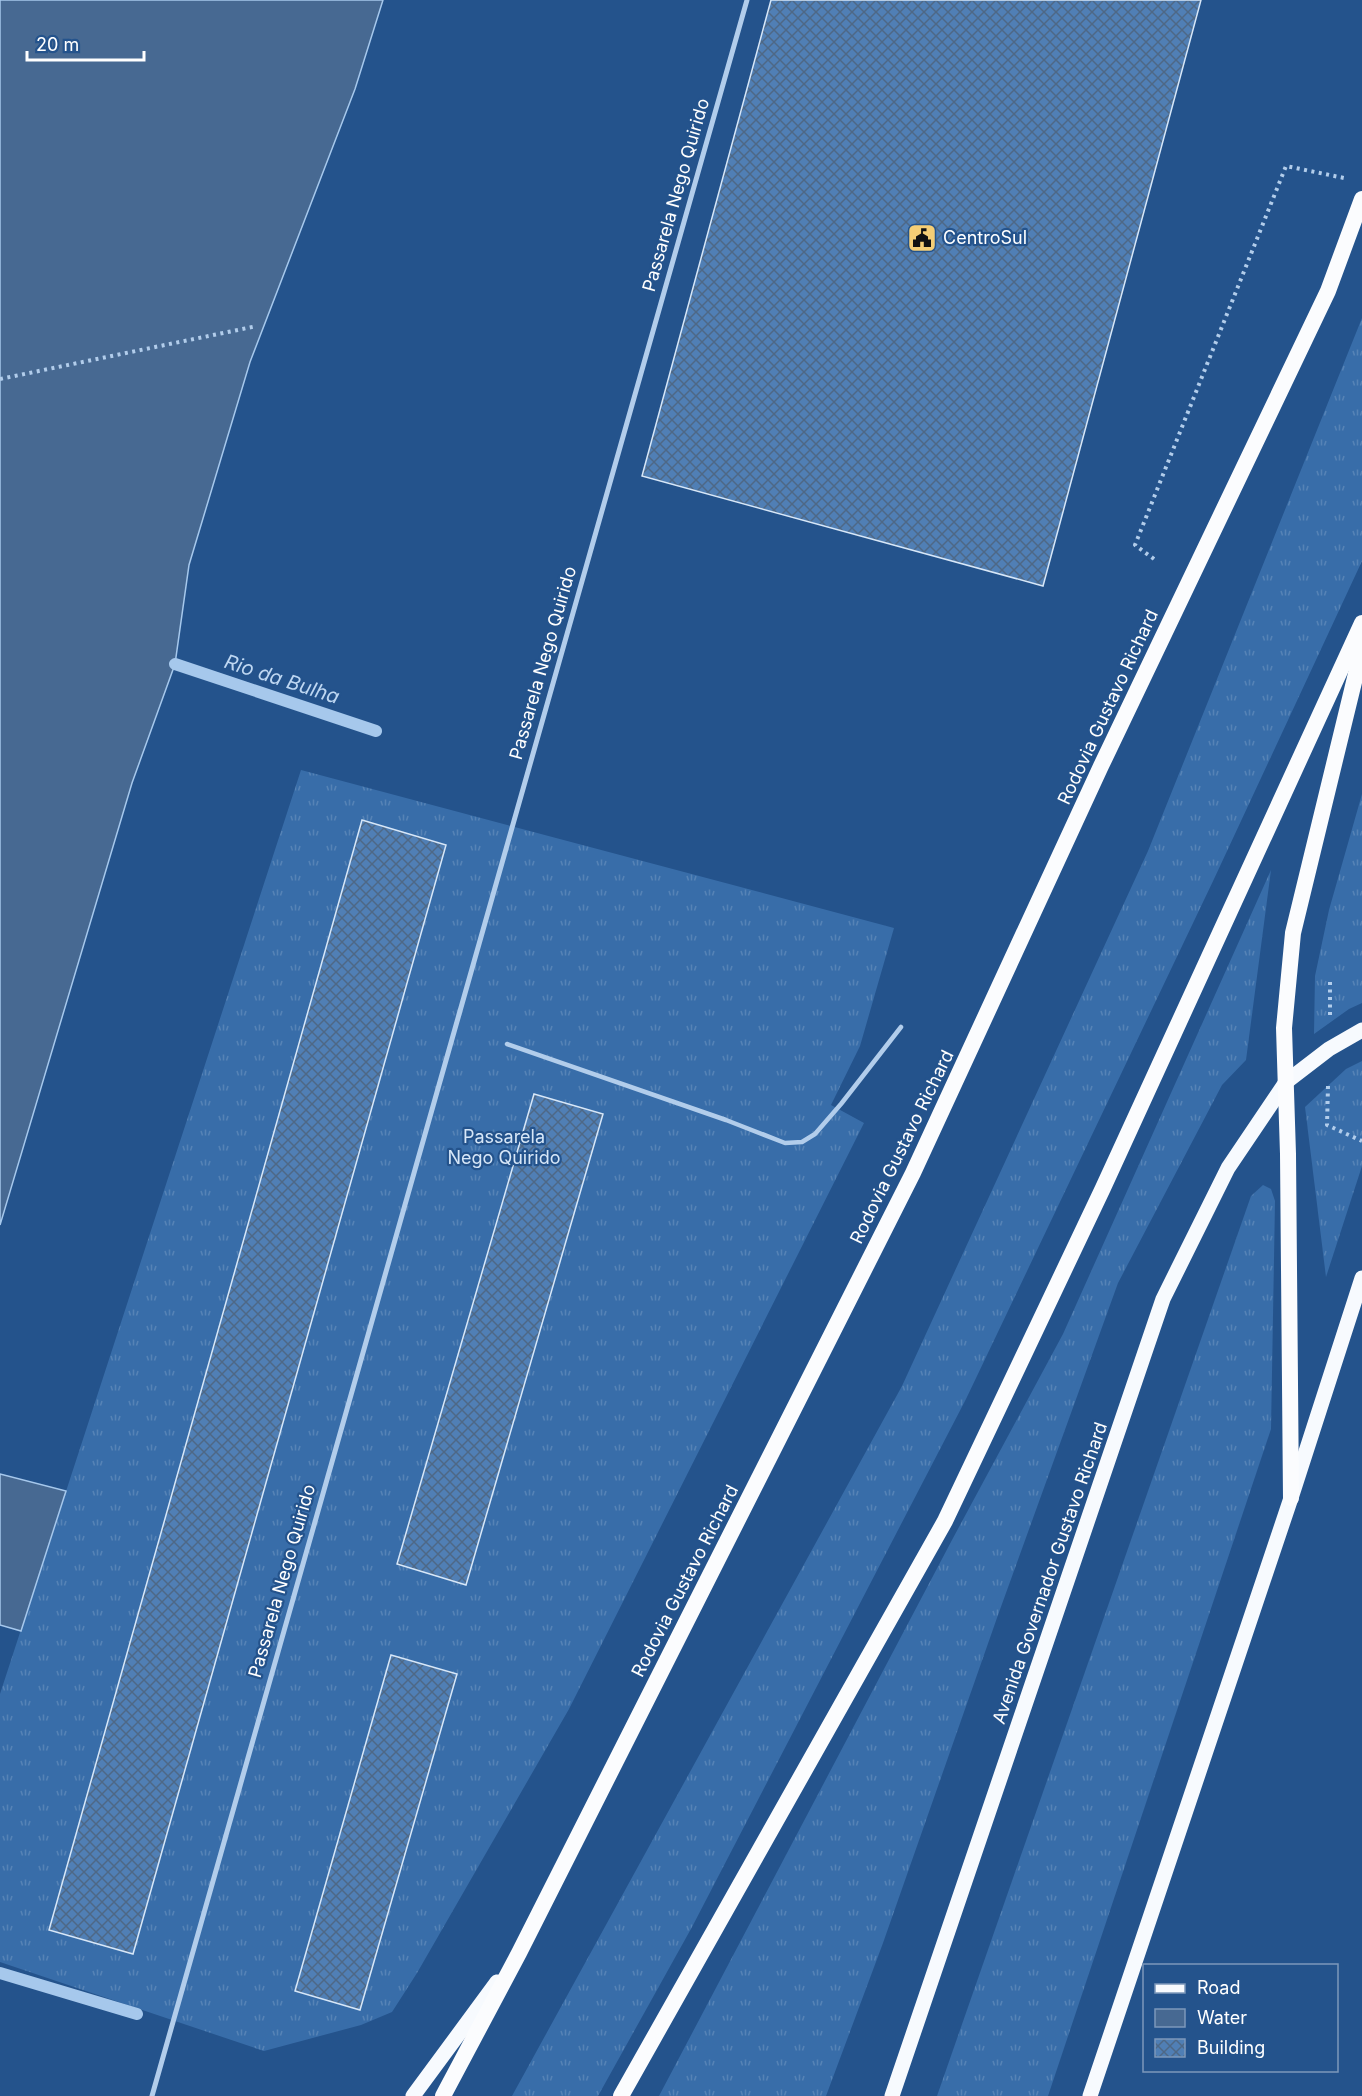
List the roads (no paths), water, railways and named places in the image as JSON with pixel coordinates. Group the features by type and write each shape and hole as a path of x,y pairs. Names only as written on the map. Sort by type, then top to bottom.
{"highway":[{"name":"Rodovia Gustavo Richard","path":"443,2096 519,1953 913,1173 1101,766 1328,291 1362,199"},
{"path":"621,2096 945,1521 1103,1188 1362,623"},
{"path":"1291,1498 1284,1028 1293,933 1362,649"}],"main road":[{"name":"Avenida Governador Gustavo Richard","path":"892,2096 1163,1299 1228,1168 1286,1082 1329,1049 1362,1030"},
{"path":"1090,2096 1291,1498 1362,1278"},
{"path":"412,2096 519,1953"}],"street":[{"name":"Passarela Nego Quirido","path":"152,2096 747,0"}],"lane":[{"path":"507,1044 715,1116 785,1143 802,1142 815,1134 901,1027"}],"water":[{"path":"0,0 383,0 355,89 250,362 189,565 175,664 132,783 0,1225"},
{"path":"0,1474 66,1491 21,1631 0,1625"}],"waterway":[{"name":"Rio da Bulha","path":"175,664 376,731"},
{"path":"0,1973 137,2014"}],"place":[{"name":"CentroSul","path":"922,238"}]}
